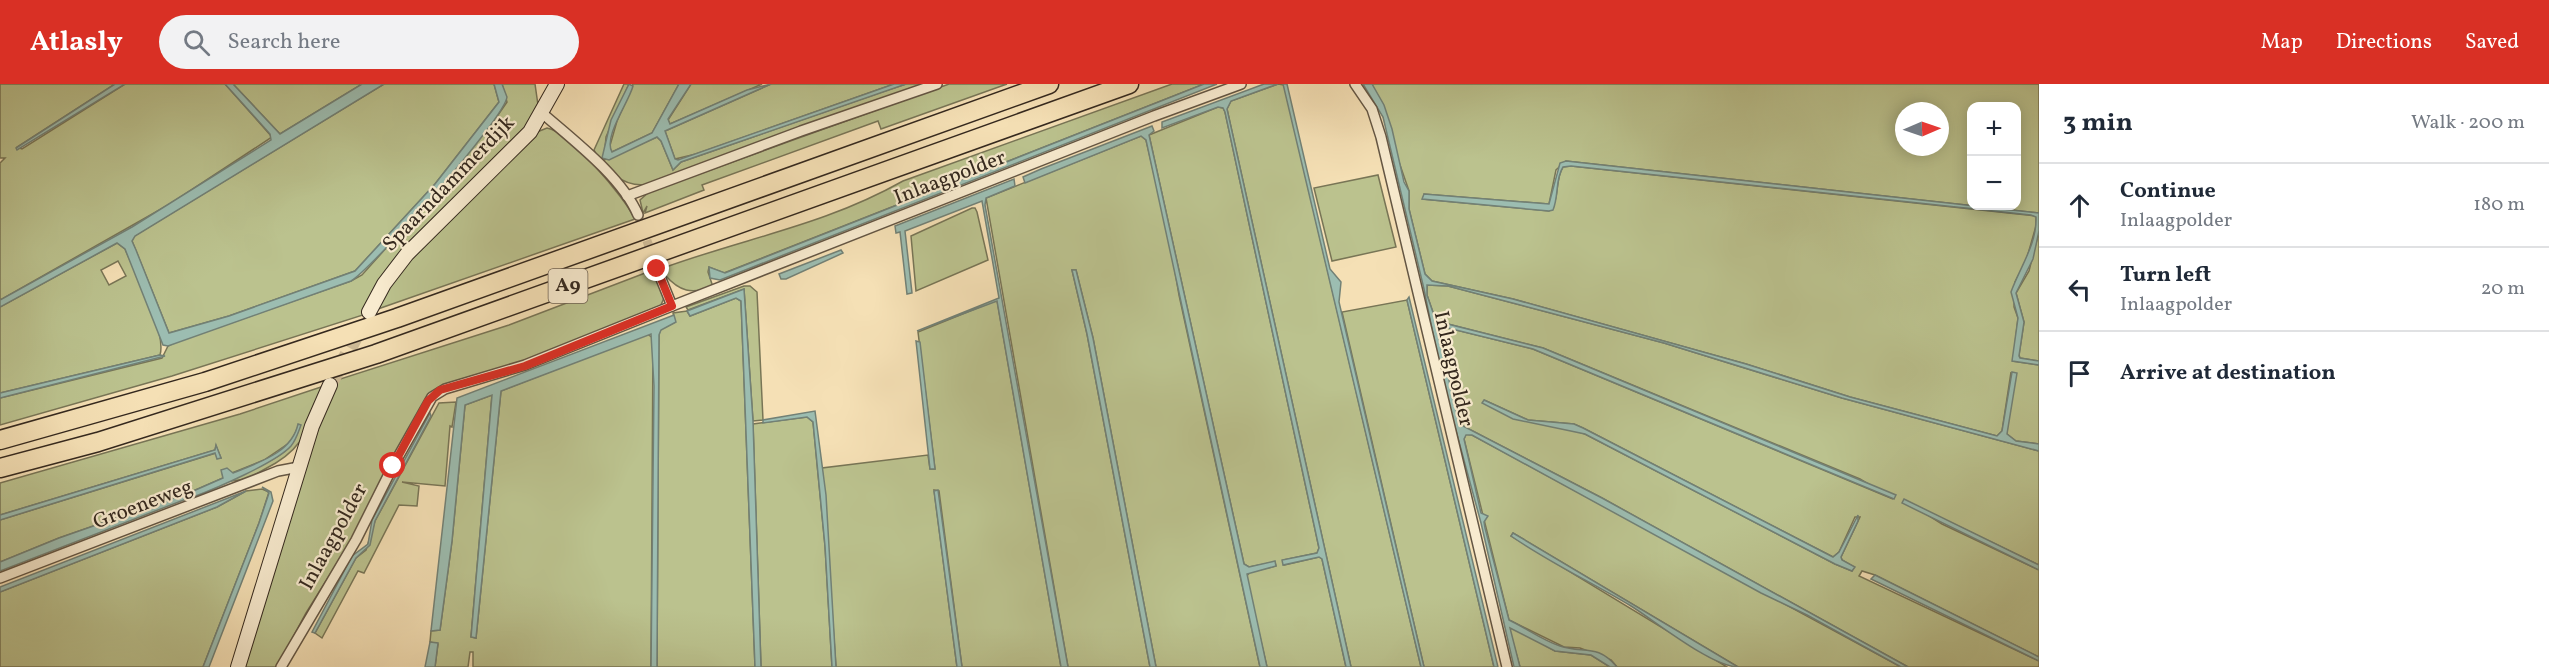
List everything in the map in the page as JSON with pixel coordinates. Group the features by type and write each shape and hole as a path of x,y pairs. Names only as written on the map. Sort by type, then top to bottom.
{"highway":[{"name":"A9","path":"0,440 204,382 397,318 1049,84"},
{"name":"A9","path":"0,468 98,442 376,354 1129,84"}],"street":[{"path":"627,196 801,131 937,84"},
{"name":"Inlaagpolder","path":"281,667 356,540 393,466 432,397 445,389 525,366 1154,116 1241,84"},
{"name":"Inlaagpolder","path":"1355,84 1372,110 1381,137 1507,667"},
{"name":"Spaarndammerdijk","path":"369,312 399,263 524,138 542,113 553,86"},
{"path":"542,113 586,153 627,196 638,214"},
{"path":"657,269 672,306"},
{"path":"238,667 312,426 330,385"},
{"name":"Groeneweg","path":"0,578 278,471 299,467"}],"green space":[{"path":"0,84 115,84 17,147 22,149 125,84 225,84 272,137 170,204 0,300 0,163 5,158 0,158"},
{"path":"233,84 362,84 280,134"},
{"path":"384,84 494,84 499,102 435,184 355,271 229,316 169,333 132,241 134,236"},
{"path":"502,84 535,84 538,105 523,132 372,294 363,315 172,376 0,425 0,398 162,358 168,346 176,342 351,281 362,275 439,189 498,115 507,102"},
{"path":"624,84 629,84 606,137 604,160 657,137 661,141 673,170 681,162 882,92 906,84 927,84 640,185 624,181 609,171 594,150"},
{"path":"633,84 679,84 652,133 612,152 609,149 617,121"},
{"path":"691,84 762,84 670,124 668,120"},
{"path":"771,84 894,84 696,154 675,159 665,131"},
{"path":"949,84 1007,84 881,129 878,121 702,185 704,190 645,213 647,206 643,213 640,200 649,192"},
{"path":"1172,84 1204,84 724,273 709,267 708,272 713,287 686,290 665,275 666,267 816,220 874,196 903,181"},
{"path":"1278,84 1284,85 1421,667 1351,667 1227,109 1231,101"},
{"path":"1372,84 2039,84 2039,213 2012,210 2021,210 2021,102 1967,102 1967,205 1566,161 1556,170 1549,204 1424,194 1423,199 1549,211 1555,201 1560,172 1563,167 1571,166 2036,216 2036,226 2026,261 2015,282 2014,307 2018,318 2013,361 2039,365 2039,444 2016,441 2007,434 2011,372 2002,431 1997,436 1850,397 1746,364 1513,299 1432,281 1425,274 1409,209 1409,191"},
{"path":"1218,107 1223,108 1225,112 1319,548 1317,553 1283,560 1284,565 1319,557 1322,559 1346,667 1267,667 1246,577 1250,572 1276,566 1275,562 1249,567 1244,564 1149,135"},
{"path":"547,128 569,141 596,167 635,219 375,310 401,269 537,132"},
{"path":"1141,136 1146,140 1170,242 1179,295 1260,667 1156,667 1093,338 1076,270 1072,270 1087,334 1150,667 1068,667 986,198"},
{"path":"1378,175 1396,247 1332,261 1314,188"},
{"path":"975,208 977,212 988,260 916,291 911,236"},
{"path":"2039,231 2039,361 2020,358 2024,322 2016,293 2029,271"},
{"path":"117,243 125,249 149,302 159,332 160,355 0,393 0,307","holes":["118,261 126,276 109,285 101,270"]},
{"path":"653,270 664,298 660,307 528,361 439,387 427,397 361,525 306,613 277,667 244,667 325,407 337,380 509,325"},
{"path":"1427,285 1448,286 1664,343 1842,398 2039,451 2039,565 1904,500 1942,524 2039,570 2039,657 1875,575 1862,571 1859,576 2039,661 2039,667 1908,667 1602,498 1461,425 1439,340 1437,329 1440,326 1533,349 1893,499 1860,479 1543,348 1436,321 1427,295","holes":["1484,400 1528,420 1574,424 1583,428 1833,557 1839,552 1855,517 1860,517 1841,557 1854,567 1852,571 1835,564 1585,434 1520,419"]},
{"path":"744,286 750,286 757,292 763,420 753,421 744,289 688,310 686,307"},
{"path":"736,298 741,301 755,667 657,667 660,330 675,322 673,313 687,311 690,316"},
{"path":"997,300 1061,667 962,667 939,491 934,490 957,667 836,667 822,468 928,455 930,469 935,469 918,332"},
{"path":"1407,300 1494,667 1424,667 1342,312"},
{"path":"647,334 653,338 651,667 473,667 473,652 470,652 468,667 435,667 438,644 430,642 431,631 440,630 452,541 465,405 492,395 471,637 476,638 501,391"},
{"path":"324,386 309,425 298,444 279,461 256,474 231,481 282,454 290,446 299,424 292,441 264,460 232,473 222,470 223,478 191,492 59,538 0,562 0,520 216,453 218,458 221,458 216,446 215,450 0,515 0,483 240,414"},
{"path":"456,402 452,427 450,426 445,486 402,482 419,486 417,506 399,505 364,573 358,571 322,638 315,633 356,558 366,550 375,521 439,403"},
{"path":"807,417 813,422 825,546 832,667 761,667 753,424"},
{"path":"1466,434 1472,435 1901,667 1738,667 1513,533 1511,536 1727,667 1617,667 1611,660 1580,648 1564,647 1509,620 1464,439"},
{"path":"262,489 269,492 259,523 203,667 0,667 0,592 217,507 246,491"},
{"path":"1509,628 1514,628 1555,651 1591,655 1610,667 1520,667"}],"water":[{"path":"115,84 125,84 17,150 16,148"},
{"path":"225,84 233,84 280,134 362,84 384,84 135,236 132,241 169,333 229,316 355,271 435,184 499,102 494,84 502,84 507,97 501,110 463,161 410,223 351,281 168,346 163,345 125,249 117,243 0,307 0,300 132,227 271,140 270,134"},
{"path":"629,84 633,86 631,93 611,138 612,152 652,133 679,84 691,84 668,119 670,124 747,90 771,84 665,131 675,159 678,160 894,84 906,84 681,162 673,170 661,141 657,137 609,160 602,158 611,120"},
{"path":"1204,84 1217,84 720,280 710,278 709,267 725,273"},
{"path":"1264,84 1278,84 1231,101 1227,109 1351,667 1346,667 1322,559 1319,557 1283,565 1282,560 1317,553 1319,548 1225,112 1223,108 1218,107 1162,128 1162,122"},
{"path":"1283,84 1287,84 1330,269 1341,282 1339,302 1424,667 1421,667"},
{"path":"1363,84 1372,84 1384,105 1404,182 1409,191 1409,209 1425,274 1432,281 1513,299 1746,364 1850,397 1997,436 2002,431 2012,372 2017,373 2007,434 2016,441 2039,444 2039,451 1842,398 1664,343 1448,286 1427,285 1427,295 1436,321 1543,348 1896,495 1894,499 1533,349 1440,326 1437,329 1461,425 1602,498 1908,667 1901,667 1472,435 1466,435 1464,439 1481,513 1488,516 1484,522 1485,528 1509,620 1560,646 1590,650 1603,655 1617,667 1610,667 1591,655 1555,651 1510,628 1520,667 1514,667 1481,523 1442,379 1424,289 1383,117"},
{"path":"1152,126 1154,131 1149,135 1244,564 1249,567 1275,561 1276,566 1247,574 1267,667 1260,667 1146,140 1141,136 1025,183 1023,177"},
{"path":"1566,161 1967,205 1967,208 1571,166 1563,167 1558,182 1555,205 1553,210 1549,211 1422,199 1424,194 1549,204 1560,163"},
{"path":"1014,179 1015,186 986,198 985,205 1068,667 1061,667 997,301 917,331 999,298 982,201 905,231 912,293 907,294 900,232 896,233 895,226"},
{"path":"1984,210 2039,213 2039,231 2033,259 2016,293 2024,322 2019,356 2039,361 2039,365 2012,361 2018,318 2011,292 2034,237 2036,217"},
{"path":"841,250 843,253 786,279 781,279 779,274"},
{"path":"1072,270 1076,270 1093,338 1156,667 1150,667 1087,334"},
{"path":"744,289 753,421 761,667 755,667 741,301 736,298 690,316 687,311"},
{"path":"1409,297 1498,667 1494,667 1407,300"},
{"path":"674,315 676,322 661,330 659,335 657,667 651,667 654,386 651,334 501,391 476,638 471,637 492,395 465,405 452,541 440,630 431,631 457,398"},
{"path":"916,341 920,342 935,469 930,469"},
{"path":"160,355 165,356 0,398 0,393"},
{"path":"1484,400 1528,420 1574,424 1583,428 1833,557 1839,552 1858,515 1858,521 1841,557 1842,560 1855,567 1852,571 1835,564 1585,434 1513,419 1482,403"},
{"path":"815,411 826,495 836,667 832,667 825,546 813,422 807,417 763,423 763,420"},
{"path":"430,413 431,416 375,521 370,545 356,558 315,633 312,632 352,556 368,544 372,520"},
{"path":"298,424 301,425 296,439 273,460 245,475 193,497 191,492 223,478 221,470 227,468 233,473 263,461 281,450 289,442"},
{"path":"216,445 221,458 217,459 215,453 0,520 0,515 215,450"},
{"path":"262,487 271,492 273,501 209,667 203,667 269,493"},
{"path":"938,490 962,667 957,667 934,491"},
{"path":"246,491 217,507 0,592 0,587"},
{"path":"188,493 189,498 0,571 0,562 59,538"},
{"path":"1904,499 2039,565 2039,570 1902,503"},
{"path":"1513,533 1738,667 1714,660 1699,652 1631,606 1526,546 1511,536"},
{"path":"1875,575 2039,657 2039,661 1871,579"},
{"path":"430,642 438,643 435,667 425,667"}],"tunnel":[{"path":"638,215 653,258"},
{"path":"330,385 362,326"}],"route":[{"path":"393,466 423,408 440,390 525,366 672,306 657,269"}]}
